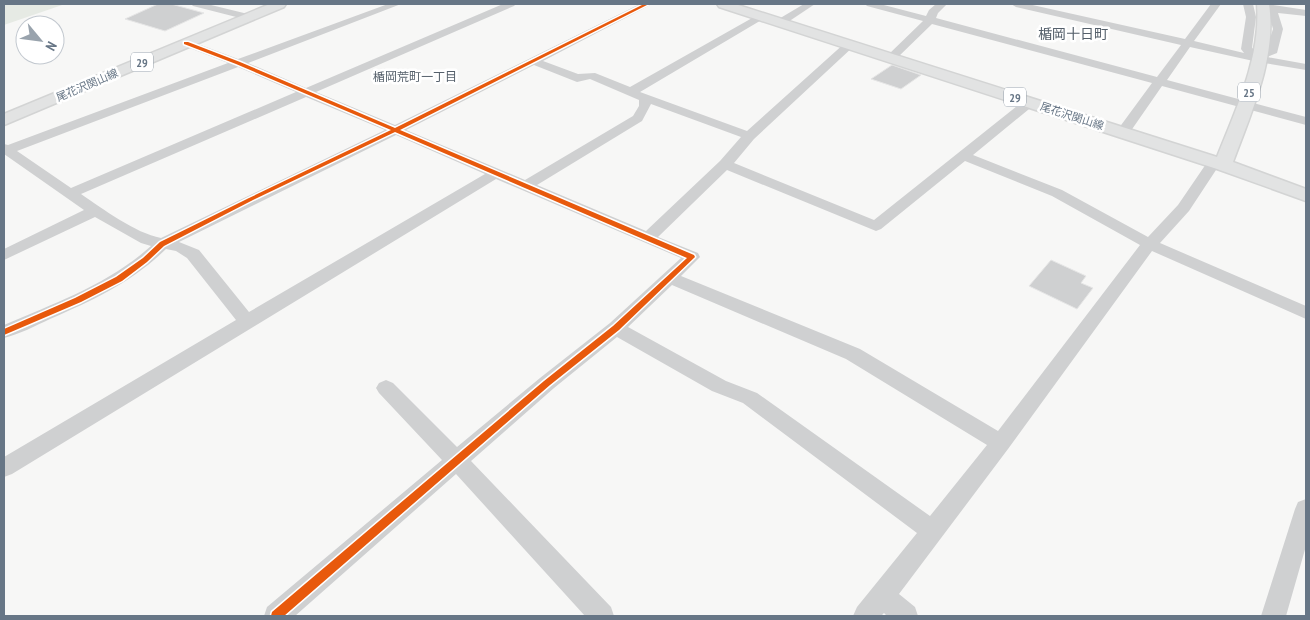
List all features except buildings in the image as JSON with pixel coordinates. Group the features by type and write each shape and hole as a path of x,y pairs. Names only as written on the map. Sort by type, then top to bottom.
{"main road":[{"name":"尾花沢関山線","path":"4,120 280,4"},
{"name":"尾花沢関山線","path":"723,4 1223,164 1306,195"},
{"name":"25","path":"1223,164 1245,105 1265,33 1268,8"}],"street":[{"path":"196,4 248,17"},
{"path":"5,149 396,4"},
{"path":"69,194 511,4"},
{"path":"4,332 78,300 119,279 145,260 162,244 396,130 647,4"},
{"path":"781,22 810,4"},
{"path":"870,4 1306,121"},
{"path":"892,57 930,20 933,12 942,4"},
{"path":"1016,4 1188,44 1306,67"},
{"path":"1123,132 1216,4"},
{"path":"1248,4 1251,17 1246,49 1258,58"},
{"path":"1268,8 1306,13"},
{"path":"633,91 761,16"},
{"path":"186,43 238,63 692,257 616,328 547,383 276,616"},
{"path":"648,238 724,164 749,136 850,44"},
{"path":"533,61 577,78 591,75 633,91 645,98 749,136"},
{"path":"525,186 560,167 638,118 645,106 645,98"},
{"path":"724,164 876,226 1030,102"},
{"path":"5,149 95,211 147,240 181,247 193,254 247,321"},
{"path":"962,155 1057,193 1149,244 1306,313"},
{"path":"866,616 1001,443 1149,244 1172,224 1186,207 1211,167 1223,164"},
{"path":"4,468 496,173"},
{"path":"4,255 95,211"},
{"path":"670,278 853,354 1001,443"},
{"path":"616,328 719,386 750,398 932,531"},
{"path":"386,388 602,616"},
{"path":"1273,616 1306,509"},
{"path":"882,596 906,616"}],"shaded area":[{"path":"4,4 65,4 33,15 15,15 15,21 4,25"}],"cycle path":[{"path":"4,332 78,300 119,279 145,260 162,244 396,130 647,4"},
{"path":"186,43 238,63 692,257 616,328 547,383 276,616"}],"district":[{"name":"楯岡十日町","path":"1073,34"},
{"name":"楯岡荒町一丁目","path":"415,76"}]}
